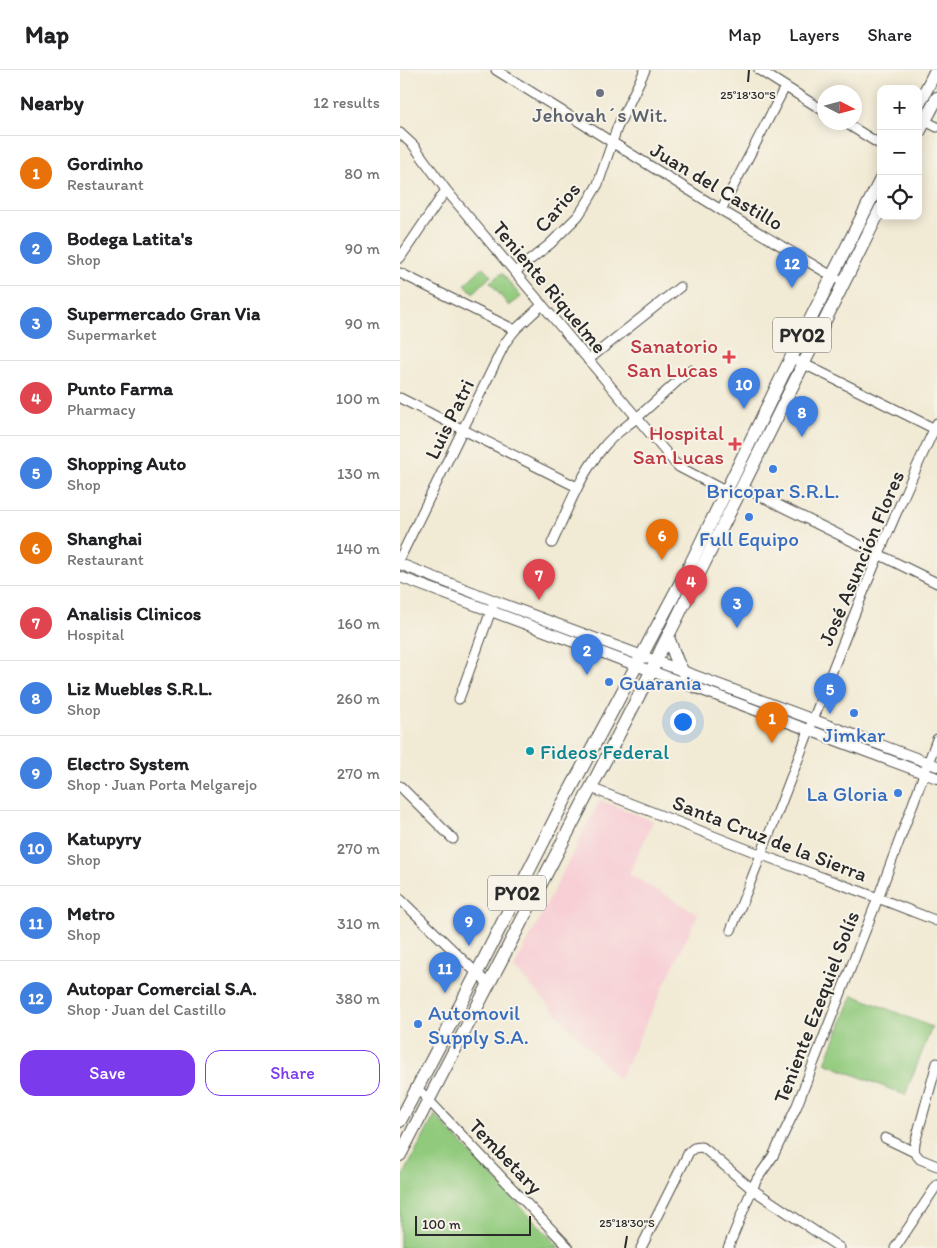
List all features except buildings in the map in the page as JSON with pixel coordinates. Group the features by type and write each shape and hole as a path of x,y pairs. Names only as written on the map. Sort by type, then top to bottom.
{"highway":[{"path":"922,98 936,70"},
{"path":"920,130 937,98"},
{"name":"PY02","path":"400,1155 591,788 725,491 877,187"},
{"name":"PY02","path":"400,1122 560,810 647,664 668,637 877,216"},
{"path":"668,637 683,672"},
{"path":"515,898 529,907"}],"main road":[{"path":"400,564 493,606"},
{"path":"400,576 493,606 647,664 810,730 937,778"},
{"path":"647,664 683,672 932,764"}],"street":[{"name":"Carios","path":"515,272 550,244 578,216 588,201 598,184 606,164 617,128 645,70"},
{"path":"759,70 817,107"},
{"name":"Juan del Castillo","path":"499,71 721,210 844,283"},
{"path":"721,210 785,87"},
{"path":"925,121 937,127"},
{"path":"857,130 877,143"},
{"name":"Teniente Riquelme","path":"400,134 414,146 446,190 679,467 725,491"},
{"path":"400,258 446,190"},
{"path":"400,273 515,330"},
{"path":"588,360 680,287"},
{"name":"Luis Patri","path":"400,558 505,343 515,330 542,305"},
{"path":"791,358 936,427"},
{"path":"552,543 577,487 602,448 611,438 690,370"},
{"path":"400,398 577,487"},
{"name":"José Asunción Flores","path":"731,930 762,856 813,720 879,554 936,427"},
{"path":"742,487 937,583"},
{"path":"459,699 493,606"},
{"name":"Teniente Ezequiel Solís","path":"728,1248 752,1189 773,1156 792,1116 878,898 924,774 932,764 937,739"},
{"path":"400,786 453,839"},
{"name":"Santa Cruz de la Sierra","path":"591,788 762,856 937,921"},
{"path":"400,899 489,985"},
{"path":"914,1152 937,1063"},
{"name":"Tembetary","path":"417,1088 569,1248"},
{"path":"400,1122 412,1132"},
{"path":"885,1138 914,1152 920,1159 937,1166"},
{"path":"641,1248 689,1152 694,1148 701,1147 710,1152 752,1189 840,1248"},
{"path":"895,1248 937,1185"}],"shaded area":[{"path":"600,800 653,821 629,874 698,914 619,1080 514,968"}],"green space":[{"path":"483,267 491,276 473,293 465,284"},
{"path":"502,273 521,297 509,306 490,282"},
{"path":"853,995 932,1027 905,1095 825,1063"},
{"path":"435,1115 560,1248 400,1248 400,1182"}],"place":[{"name":"Jehovah´s Wit.","path":"600,93"},
{"name":"Autopar Comercial S.A.","path":"792,288"},
{"name":"Sanatorio San Lucas","path":"729,357"},
{"name":"Katupyry","path":"744,409"},
{"name":"Liz Muebles S.R.L.","path":"802,437"},
{"name":"Hospital San Lucas","path":"735,444"},
{"name":"Bricopar S.R.L.","path":"773,469"},
{"name":"Full Equipo","path":"749,517"},
{"name":"Shanghai","path":"662,560"},
{"name":"Analisis Clinicos","path":"539,600"},
{"name":"Punto Farma","path":"691,606"},
{"name":"Supermercado Gran Via","path":"737,628"},
{"name":"Bodega Latita's","path":"587,675"},
{"name":"Guarania","path":"609,682"},
{"name":"Jimkar","path":"854,713"},
{"name":"Shopping Auto","path":"830,714"},
{"name":"Gordinho","path":"772,743"},
{"name":"Fideos Federal","path":"530,751"},
{"name":"La Gloria","path":"898,793"},
{"name":"Electro System","path":"469,946"},
{"name":"Metro","path":"445,993"},
{"name":"Automovil Supply S.A.","path":"418,1024"}]}
